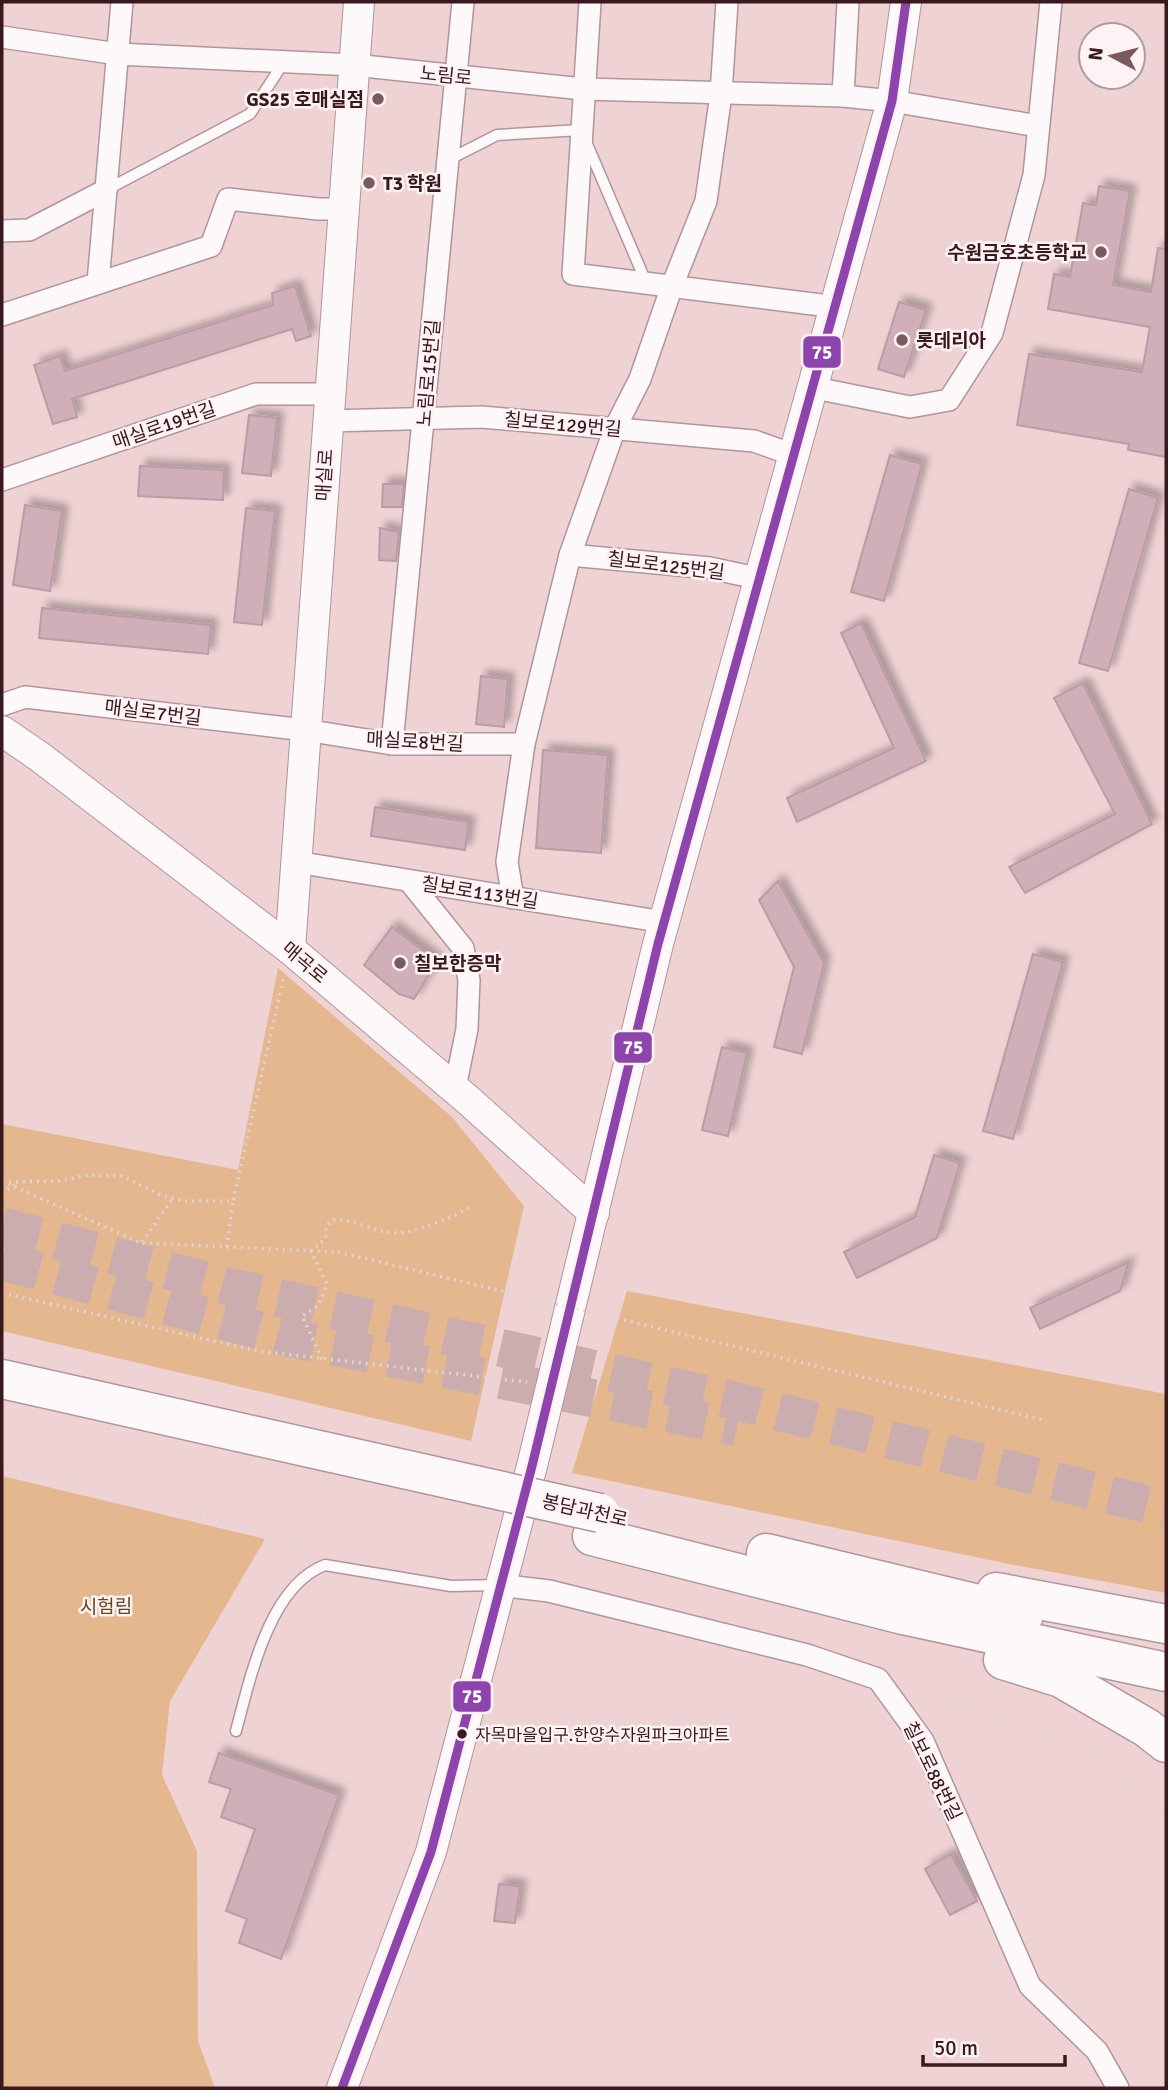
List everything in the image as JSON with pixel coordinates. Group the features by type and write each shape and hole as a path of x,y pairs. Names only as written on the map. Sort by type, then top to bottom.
{"highway":[{"name":"봉담과천로","path":"2,1379 471,1497 907,1601 1166,1672"},
{"name":"봉담과천로","path":"2,1405 471,1497"},
{"path":"907,1601 1000,1592 1166,1624"},
{"name":"봉담과천로","path":"907,1601 1166,1648"},
{"path":"907,1601 962,1647 1061,1678 1147,1728 1166,1743"}],"main road":[{"name":"매실로","path":"290,949 359,2"},
{"path":"342,2088 431,1852 552,1385 664,922 815,388 892,101 906,2"},
{"name":"매곡로","path":"2,731 40,757 290,949 455,1088 594,1213"}],"street":[{"path":"98,283 122,2"},
{"name":"노림로15번길","path":"392,744 463,2"},
{"path":"590,2 573,274 837,307"},
{"path":"513,898 507,862 524,744 570,555 615,428 640,379 671,286 706,201 722,94 727,2"},
{"path":"843,96 848,2"},
{"path":"815,388 910,407 949,400 992,333 1034,175 1051,2"},
{"name":"노림로","path":"2,37 118,54 354,65 583,89 843,96 892,101 1038,126"},
{"path":"2,231 29,230 106,190"},
{"path":"2,315 211,246 228,199 343,209"},
{"name":"매실로19번길","path":"2,480 256,394 329,408"},
{"name":"칠보로129번길","path":"329,408 423,418 482,417 754,441 796,456"},
{"name":"칠보로125번길","path":"570,555 710,568 761,579"},
{"name":"매실로7번길","path":"2,705 25,697 305,730"},
{"name":"매실로8번길","path":"305,730 392,744 524,744"},
{"name":"칠보로113번길","path":"296,862 664,922"},
{"path":"409,881 463,948 469,980 467,1029 455,1088"},
{"name":"칠보로88번길","path":"499,1585 549,1591 807,1655 878,1679 923,1741 1030,1986 1097,2051 1118,2088"}],"lane":[{"path":"106,190 250,114 284,62"},
{"path":"448,160 497,135 581,130 646,283"},
{"path":"236,1731 261,1640 298,1581 319,1567 349,1567 452,1586 499,1585"}],"path":[{"path":"227,1247 233,1201 290,949"},
{"path":"2,1194 12,1183 59,1181 88,1175 122,1176 173,1198 233,1201"},
{"path":"2,1180 141,1243 338,1252 1043,1420"},
{"path":"141,1243 173,1198"},
{"path":"311,1251 326,1238 327,1227 332,1220 345,1219 398,1234 452,1217 473,1206"},
{"path":"311,1251 327,1284 318,1306 302,1315 322,1359"},
{"path":"2,1293 258,1351 552,1385"},
{"path":"2,1468 303,1541 319,1567"},
{"path":"904,1712 935,1699 1072,1737 1111,1760 1166,1816"}],"green space":[{"path":"278,968 452,1117 524,1206 471,1441 2,1331 2,1124 238,1170"},
{"path":"627,1291 1166,1394 1166,1593 1014,1565 572,1473"},
{"name":"시험림","path":"2,1476 265,1539 170,1701 162,1775 197,1851 198,2041 215,2088 2,2088"}],"building":[{"path":"1099,186 1130,191 1113,285 1151,292 1158,248 1166,249 1166,457 1128,450 1129,444 1017,425 1029,354 1142,372 1150,327 1048,309 1054,274 1070,277 1083,203 1096,205"},
{"path":"295,286 311,336 296,341 292,329 72,399 77,417 53,424 34,365 60,356 65,371 273,305 272,293"},
{"name":"롯데리아","path":"899,302 926,310 904,377 878,369"},
{"path":"249,415 277,418 271,476 242,473"},
{"path":"890,455 922,464 884,601 851,592"},
{"path":"140,466 224,470 223,500 138,496"},
{"path":"383,484 404,484 402,507 382,507"},
{"path":"1129,489 1158,498 1108,671 1079,663"},
{"path":"25,505 62,511 50,591 13,585"},
{"path":"246,508 275,511 262,625 234,622"},
{"path":"380,528 399,532 396,561 379,560"},
{"path":"42,608 211,625 208,654 39,638"},
{"path":"861,623 926,761 797,822 787,798 894,748 841,633"},
{"path":"481,676 508,679 504,727 476,724"},
{"path":"1083,683 1152,824 1025,893 1009,867 1115,814 1054,698"},
{"path":"543,750 608,755 601,853 536,848"},
{"path":"375,807 469,822 465,850 371,836"},
{"path":"778,881 824,963 802,1054 774,1047 794,967 759,900"},
{"name":"칠보한증막","path":"392,927 437,961 414,999 399,994 364,965"},
{"path":"1033,954 1063,962 1013,1139 983,1131"},
{"path":"722,1047 747,1053 728,1136 702,1130"},
{"path":"934,1155 960,1163 937,1238 857,1278 844,1252 915,1217"},
{"path":"1129,1262 1120,1291 1040,1329 1030,1308"},
{"path":"219,1753 339,1795 281,1959 239,1943 247,1919 226,1911 255,1829 221,1817 231,1789 209,1782"},
{"path":"951,1854 977,1901 950,1915 925,1869"},
{"path":"499,1884 520,1886 515,1923 494,1921"}],"tunnel":[{"path":"2,1226 226,1286 732,1400 1166,1509"},
{"path":"2,1261 280,1336 737,1427"}],"transit line":[{"name":"75","path":"342,2088 431,1852 532,1466 658,944 892,101 906,2"}],"place":[{"name":"GS25 호매실점","path":"378,99"},
{"name":"T3 학원","path":"369,183"},
{"name":"수원금호초등학교","path":"1101,252"},
{"name":"롯데리아","path":"902,340"},
{"name":"칠보한증막","path":"400,963"},
{"name":"자목마을입구.한양수자원파크아파트","path":"462,1734"}]}
